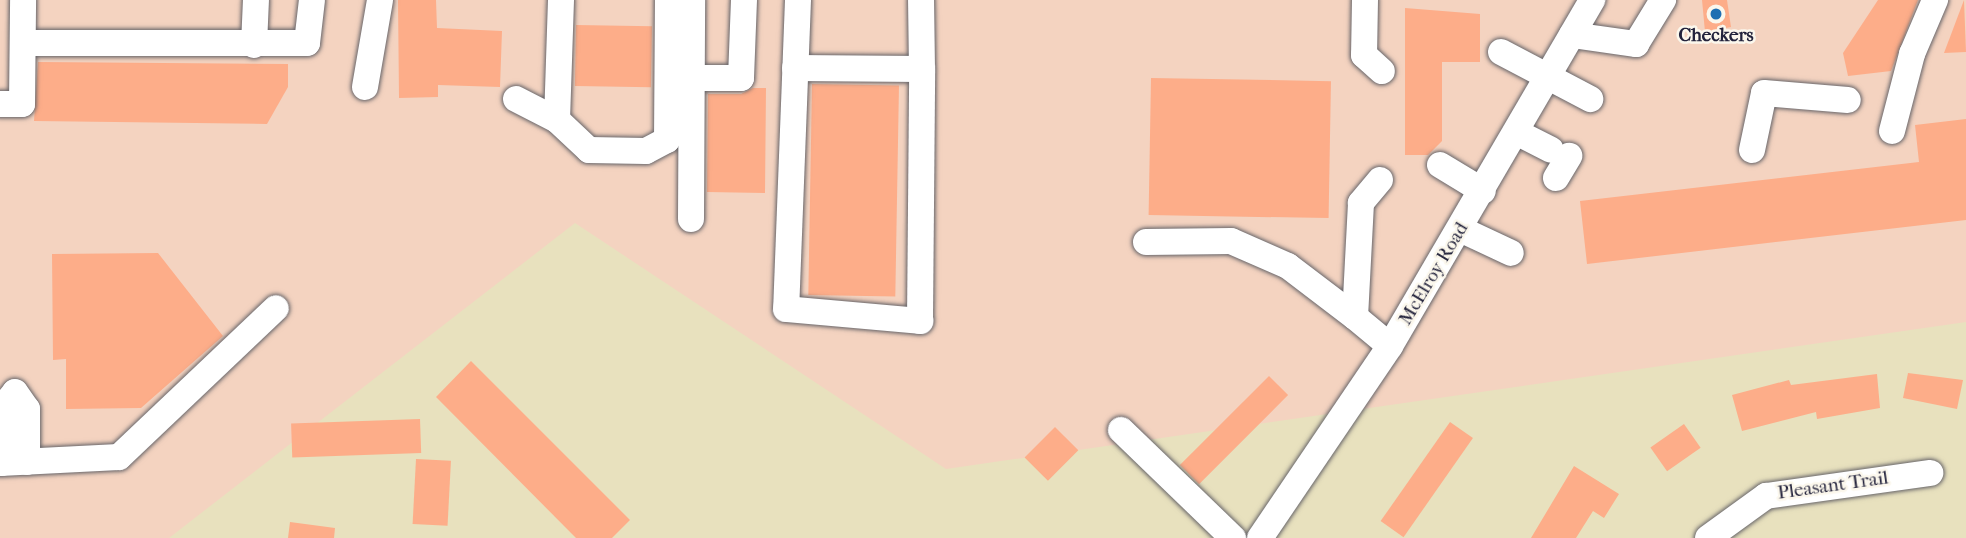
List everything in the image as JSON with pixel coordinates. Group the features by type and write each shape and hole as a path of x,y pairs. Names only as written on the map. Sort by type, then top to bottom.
{"street":[{"path":"0,104 22,104 23,0"},
{"path":"254,44 256,0"},
{"path":"23,43 307,44 312,0"},
{"path":"365,87 380,0"},
{"path":"557,120 561,0"},
{"path":"516,99 557,120 589,150 646,151 667,140 668,0"},
{"path":"691,219 692,0"},
{"path":"692,78 741,78 744,0"},
{"path":"798,0 786,309 920,321 921,0"},
{"path":"1365,0 1364,55 1382,71"},
{"name":"McElroy Road","path":"1260,538 1390,346 1461,229 1592,0"},
{"path":"1572,35 1636,44 1663,0"},
{"path":"1892,131 1912,54 1935,0"},
{"path":"1501,52 1590,99"},
{"path":"795,68 922,69"},
{"path":"1752,149 1764,93 1848,100"},
{"path":"1516,132 1559,161"},
{"path":"1440,166 1483,191"},
{"path":"1355,317 1361,203 1380,180"},
{"path":"1461,229 1511,253"},
{"path":"1146,242 1231,242 1288,267 1390,346"},
{"path":"10,463 120,457 276,308"},
{"path":"1121,430 1233,538"},
{"name":"Pleasant Trail","path":"1708,538 1766,496 1930,473"}],"shaded area":[{"path":"0,0 1966,0 1966,322 946,469 575,223 169,538 0,538"}],"building":[{"path":"398,0 436,0 437,28 502,31 500,87 438,85 438,97 399,98"},
{"name":"Checkers","path":"1702,0 1727,0 1731,27 1705,32"},
{"path":"1878,0 1918,0 1891,71 1848,76 1843,53"},
{"path":"1964,0 1966,52 1944,53"},
{"path":"1405,8 1480,14 1480,62 1442,62 1442,141 1428,155 1405,155"},
{"path":"576,25 652,26 651,87 575,86"},
{"path":"38,62 288,64 288,87 267,124 34,121"},
{"path":"1151,78 1331,81 1329,218 1149,215"},
{"path":"812,84 899,86 895,296 808,295"},
{"path":"753,88 766,88 765,193 707,192 708,94 741,94"},
{"path":"1966,119 1966,220 1587,264 1580,201 1919,162 1915,125"},
{"path":"158,253 223,336 141,408 66,409 66,359 53,360 52,254"},
{"path":"471,361 630,520 612,538 576,538 436,397"},
{"path":"1908,373 1963,380 1957,409 1903,398"},
{"path":"1877,374 1880,408 1817,419 1816,412 1742,431 1732,395 1789,380 1791,385"},
{"path":"1269,376 1288,395 1199,484 1180,465"},
{"path":"420,419 421,453 292,457 291,424"},
{"path":"1450,422 1473,438 1404,537 1381,521"},
{"path":"1684,424 1701,448 1667,471 1650,448"},
{"path":"1055,427 1078,450 1048,481 1025,457"},
{"path":"416,459 451,461 448,526 413,524"},
{"path":"1574,466 1619,494 1604,518 1593,511 1576,538 1531,538"},
{"path":"290,522 335,528 334,538 288,538"}],"place":[{"name":"Checkers","path":"1716,14"}]}
